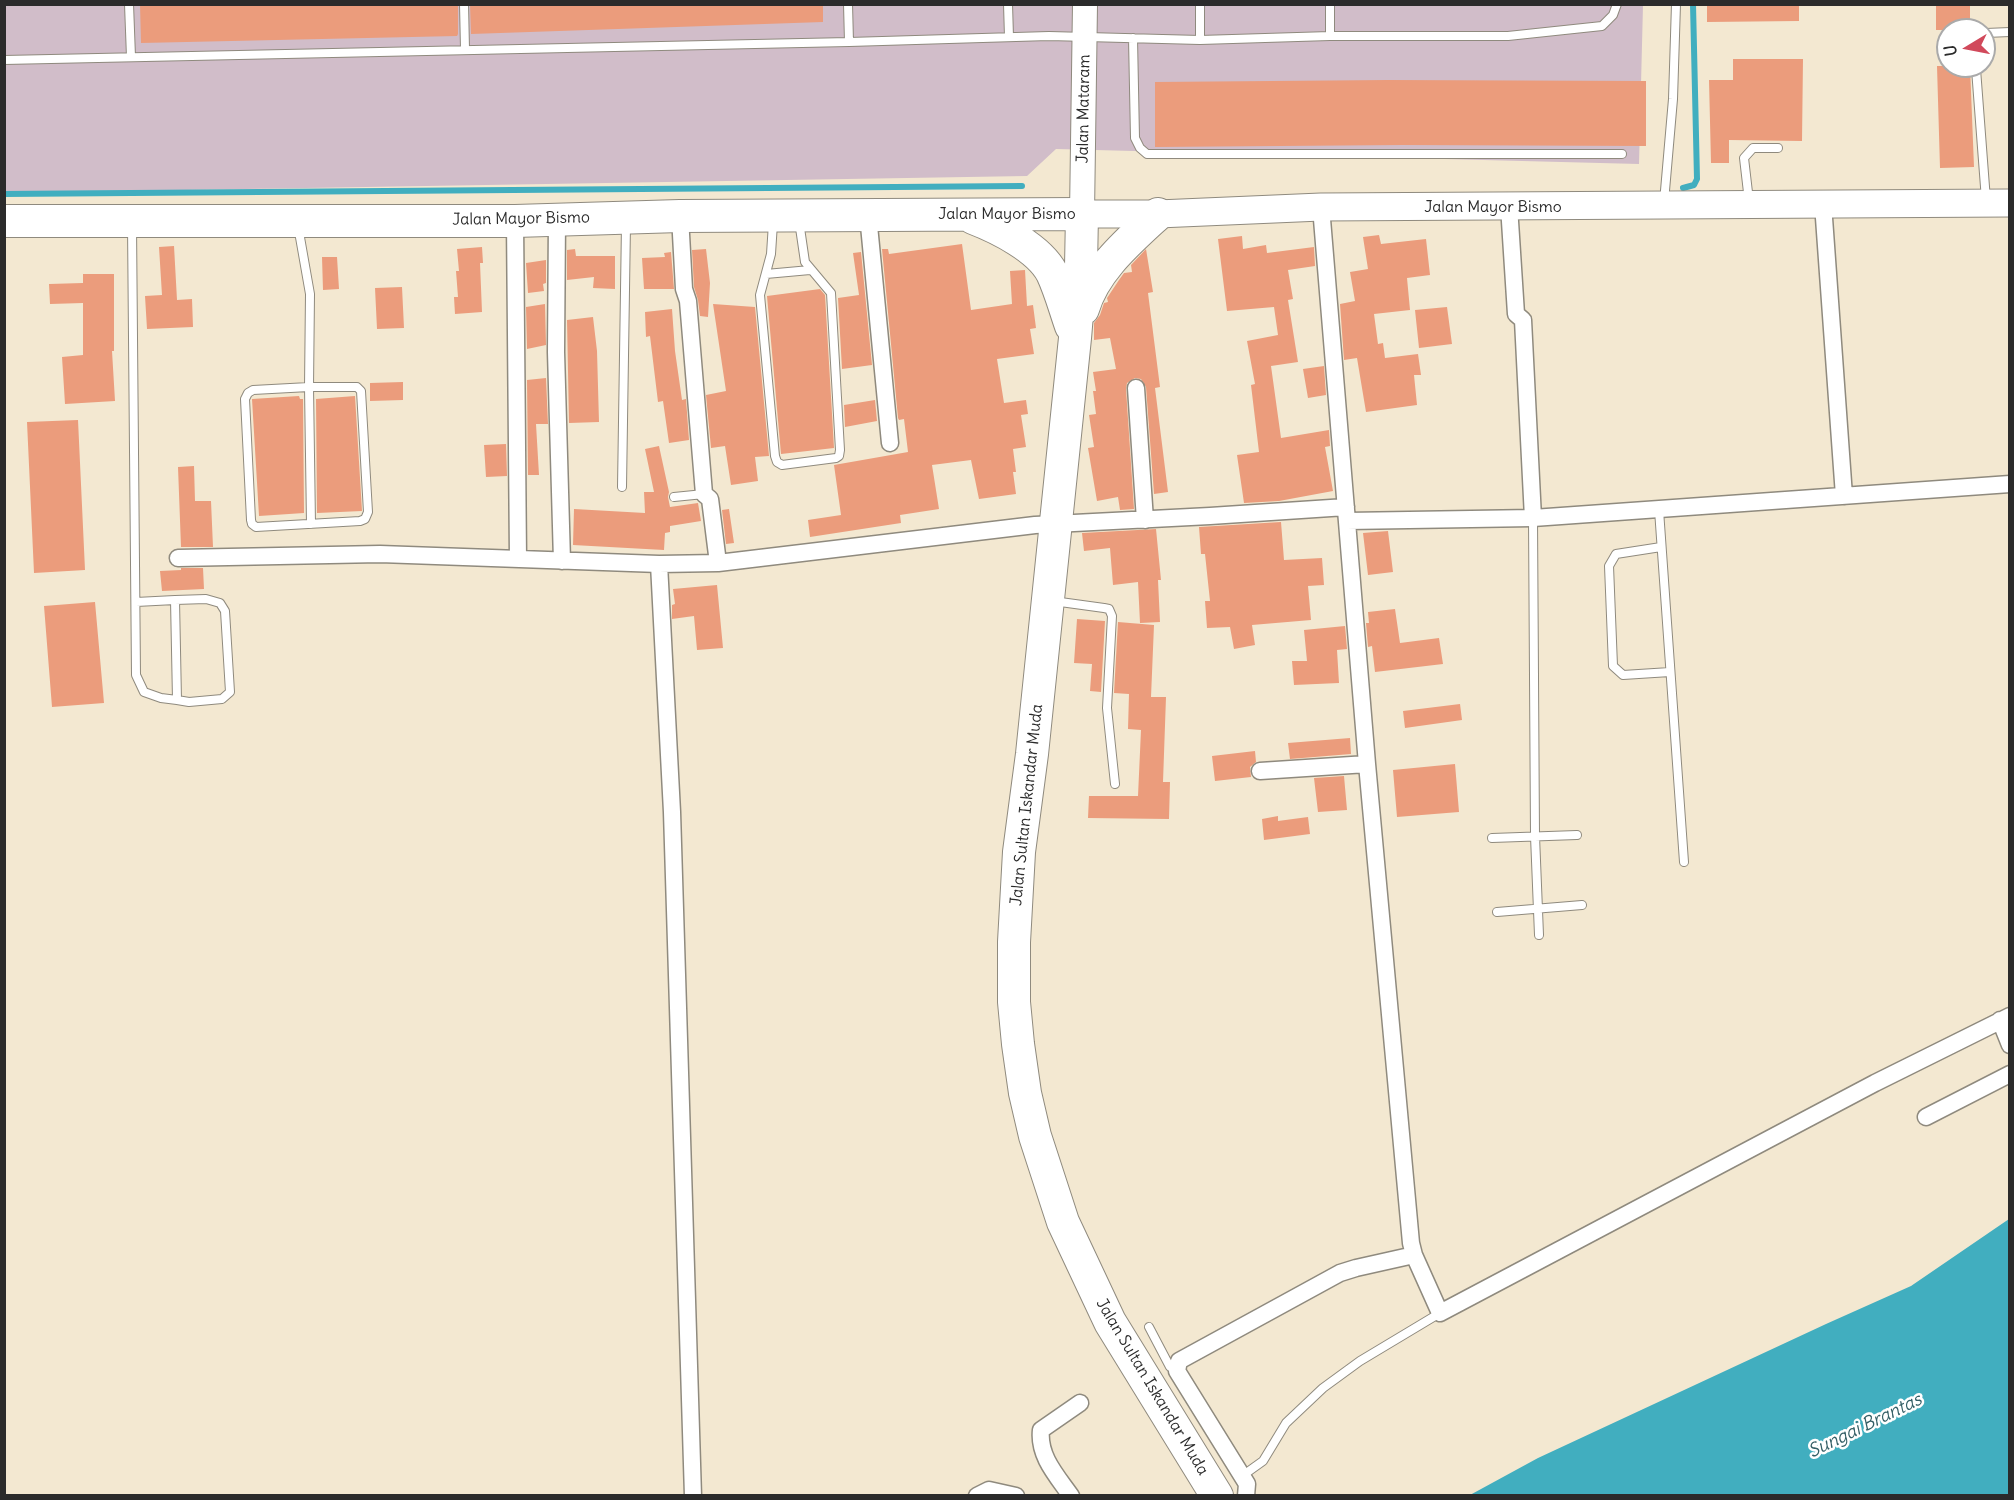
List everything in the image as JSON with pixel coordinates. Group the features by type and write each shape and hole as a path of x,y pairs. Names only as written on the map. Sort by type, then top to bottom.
{"highway":[{"path":"965,214 996,227 1038,255 1051,272 1075,338"},
{"name":"Jalan Mayor Bismo","path":"4,221 515,221 680,216 1082,214"},
{"name":"Jalan Sultan Iskandar Muda","path":"1082,214 1081,267 1075,338 1032,754 1019,852 1014,942 1014,1002 1025,1093 1035,1136 1064,1222 1110,1322 1217,1496"},
{"path":"1075,338 1086,300 1101,274 1130,239 1158,214"}],"main road":[{"name":"Jalan Mataram","path":"1082,214 1085,4"},
{"name":"Jalan Mayor Bismo","path":"1082,214 1158,214 1321,207 1998,203"}],"street":[{"path":"1823,204 1844,496"},
{"path":"1321,207 1367,764 1414,1255 1440,1313 1875,1083 2005,1018 2010,1045"},
{"path":"1509,207 1516,314 1523,320 1533,518"},
{"path":"868,215 890,443"},
{"path":"680,216 684,289 688,301 704,494 710,499 718,563"},
{"path":"557,219 556,352 562,561"},
{"path":"515,221 518,560"},
{"path":"1136,388 1145,520"},
{"path":"178,558 380,554 659,564 718,563 1054,525 1346,514 1533,518 2010,484"},
{"path":"659,564 673,824 693,1496"},
{"path":"1260,771 1367,764"},
{"path":"1926,1116 2010,1074"},
{"path":"1246,1496 1247,1484 1177,1371 1179,1361 1340,1273 1414,1255"},
{"path":"1071,1496 1046,1460 1041,1444 1041,1430 1080,1403"},
{"path":"977,1496 989,1490 1016,1496"}],"lane":[{"path":"129,4 130,57"},
{"path":"464,4 465,49"},
{"path":"848,4 849,42"},
{"path":"1008,4 1009,37"},
{"path":"1200,4 1200,40"},
{"path":"1330,4 1330,36"},
{"path":"4,60 1009,37 1085,36 1200,40 1330,36 1520,35 1602,26 1612,15 1617,4"},
{"path":"1664,206 1673,99 1676,4"},
{"path":"1133,38 1136,138 1140,148 1147,154 1622,154"},
{"path":"1977,78 1998,203"},
{"path":"1749,204 1744,159 1754,148 1778,148"},
{"path":"786,216 810,270 828,288 832,298 840,450 836,458 782,465 777,462 775,456 760,296 771,254 786,216"},
{"path":"622,487 626,218"},
{"path":"297,220 310,294 311,524"},
{"path":"132,222 136,675 144,692 161,698 189,702 222,699 230,692 225,611 220,603 206,598 136,602"},
{"path":"766,274 810,270"},
{"path":"357,387 362,391 368,512 365,519 360,521 311,524 256,527 252,524 245,399 253,390 357,387"},
{"path":"674,497 704,494"},
{"path":"1659,510 1684,862"},
{"path":"1533,518 1535,837 1539,936"},
{"path":"1661,547 1616,554 1609,566 1613,666 1623,675 1670,672"},
{"path":"175,600 177,700"},
{"path":"1047,600 1109,609 1112,616 1107,708 1115,784"},
{"path":"1492,837 1577,835"},
{"path":"1497,912 1582,905"},
{"path":"1242,1476 1263,1461 1286,1423 1323,1388 1360,1361 1440,1313"},
{"path":"1149,1327 1170,1367 1177,1366"}],"shaded area":[{"path":"4,5 1643,5 1639,164 1056,149 1027,176 5,193"}],"water":[{"name":"Sungai Brantas","path":"2009,1219 2009,1495 1470,1495 1538,1458 1911,1286"}],"building":[{"path":"140,4 458,4 458,34 457,36 141,43"},
{"path":"470,4 823,4 823,22 471,34"},
{"path":"1707,4 1799,4 1799,21 1707,22"},
{"path":"1936,4 1970,4 1970,18 1936,18"},
{"path":"1733,59 1803,59 1802,141 1729,140 1729,163 1711,163 1709,80 1733,80"},
{"path":"1937,78 1970,78 1974,167 1940,168"},
{"path":"1646,81 1646,146 1155,147 1155,82"},
{"path":"1379,235 1381,244 1426,239 1430,275 1407,278 1410,310 1374,314 1378,344 1383,343 1385,358 1418,354 1421,375 1414,375 1417,405 1366,412 1357,358 1344,360 1340,304 1355,301 1350,272 1368,269 1363,237"},
{"path":"1242,236 1243,249 1266,245 1267,253 1314,247 1315,266 1288,270 1293,299 1288,300 1298,362 1271,366 1281,438 1329,430 1330,446 1325,447 1333,491 1279,501 1244,503 1237,455 1259,452 1251,385 1255,384 1247,341 1278,335 1274,307 1227,311 1218,239"},
{"path":"962,244 971,310 1012,304 1010,271 1025,270 1027,306 1033,305 1036,328 1030,329 1034,354 997,359 1004,403 1026,400 1028,414 1021,415 1026,447 1013,449 1016,494 979,499 971,460 932,465 939,509 900,515 901,523 810,537 808,520 841,515 834,465 908,452 904,419 899,420 898,418 882,249 888,249 889,254"},
{"path":"174,246 177,300 192,299 193,327 147,329 145,296 162,295 159,247"},
{"path":"482,247 483,263 480,263 482,312 455,314 454,297 458,297 456,271 459,271 457,249"},
{"path":"575,249 576,256 615,256 615,289 593,288 594,277 567,280 567,250"},
{"path":"706,249 710,283 708,317 700,316 694,287 692,250"},
{"path":"1146,249 1153,292 1148,293 1160,387 1155,388 1168,492 1154,494 1146,387 1141,379 1135,378 1127,383 1126,389 1134,509 1120,510 1118,497 1097,501 1088,448 1094,447 1089,415 1096,414 1093,372 1116,369 1110,338 1094,340 1094,323 1119,280 1124,273 1132,272 1131,265"},
{"path":"671,252 674,289 644,289 642,258 665,257 664,253"},
{"path":"861,252 872,365 842,369 838,298 859,295 853,253"},
{"path":"322,257 337,257 339,289 323,290"},
{"path":"546,260 544,291 528,293 526,263"},
{"path":"83,274 114,274 114,351 112,351 115,401 65,404 62,357 83,355 83,303 50,304 49,284 83,283"},
{"path":"402,287 404,328 377,329 375,288"},
{"path":"820,289 825,295 834,448 781,454 767,296"},
{"path":"545,304 546,345 527,349 526,307"},
{"path":"713,304 755,307 769,456 755,457 758,481 731,485 725,446 711,448 706,395 726,391"},
{"path":"1447,307 1452,344 1419,348 1415,310"},
{"path":"672,309 675,351 682,400 686,399 689,440 669,443 663,401 658,402 650,336 646,337 645,312"},
{"path":"593,317 597,351 599,422 569,423 567,320"},
{"path":"1324,366 1326,395 1308,398 1303,369"},
{"path":"546,378 548,424 536,424 539,475 528,475 527,380"},
{"path":"403,382 403,400 370,401 370,383"},
{"path":"299,396 303,399 304,513 259,516 252,399"},
{"path":"355,396 362,511 317,513 316,399"},
{"path":"875,400 877,421 845,427 844,405"},
{"path":"78,420 85,570 34,573 27,422"},
{"path":"506,444 507,476 486,477 484,445"},
{"path":"659,446 670,507 698,503 701,521 670,526 670,532 665,533 664,550 573,545 574,509 645,513 644,492 654,492 645,449"},
{"path":"194,466 195,501 211,501 213,547 181,547 178,467"},
{"path":"729,509 734,543 726,544 722,510"},
{"path":"1281,522 1284,560 1322,558 1324,585 1308,586 1311,620 1252,625 1255,645 1234,649 1230,627 1207,628 1205,601 1210,601 1205,554 1201,554 1199,527"},
{"path":"1156,529 1161,580 1158,580 1160,622 1140,623 1138,582 1113,585 1110,548 1084,551 1082,533"},
{"path":"1388,531 1393,572 1368,575 1363,533"},
{"path":"181,568 203,568 204,589 162,591 160,571 181,570"},
{"path":"717,585 723,648 697,650 694,616 672,619 672,605 675,604 673,589"},
{"path":"95,602 104,703 52,707 44,606"},
{"path":"1395,609 1400,643 1439,638 1443,664 1375,672 1372,646 1368,647 1366,623 1369,623 1368,612"},
{"path":"1077,619 1105,621 1101,692 1090,691 1092,664 1074,663"},
{"path":"1118,622 1154,625 1151,697 1166,697 1163,782 1170,782 1169,819 1088,818 1089,796 1138,796 1141,730 1128,729 1129,694 1114,693"},
{"path":"1345,626 1347,649 1337,650 1339,683 1294,685 1292,661 1307,661 1304,630"},
{"path":"1460,704 1462,720 1405,728 1403,711"},
{"path":"1350,738 1351,754 1290,759 1288,743"},
{"path":"1255,751 1256,762 1250,767 1251,777 1215,781 1212,756"},
{"path":"1455,764 1459,812 1397,817 1393,770"},
{"path":"1344,776 1347,810 1318,812 1314,778"},
{"path":"1278,816 1278,821 1308,817 1310,834 1264,840 1262,819"}],"waterway":[{"path":"1683,188 1694,185 1697,179 1693,4"},
{"path":"4,194 1022,186"}]}
